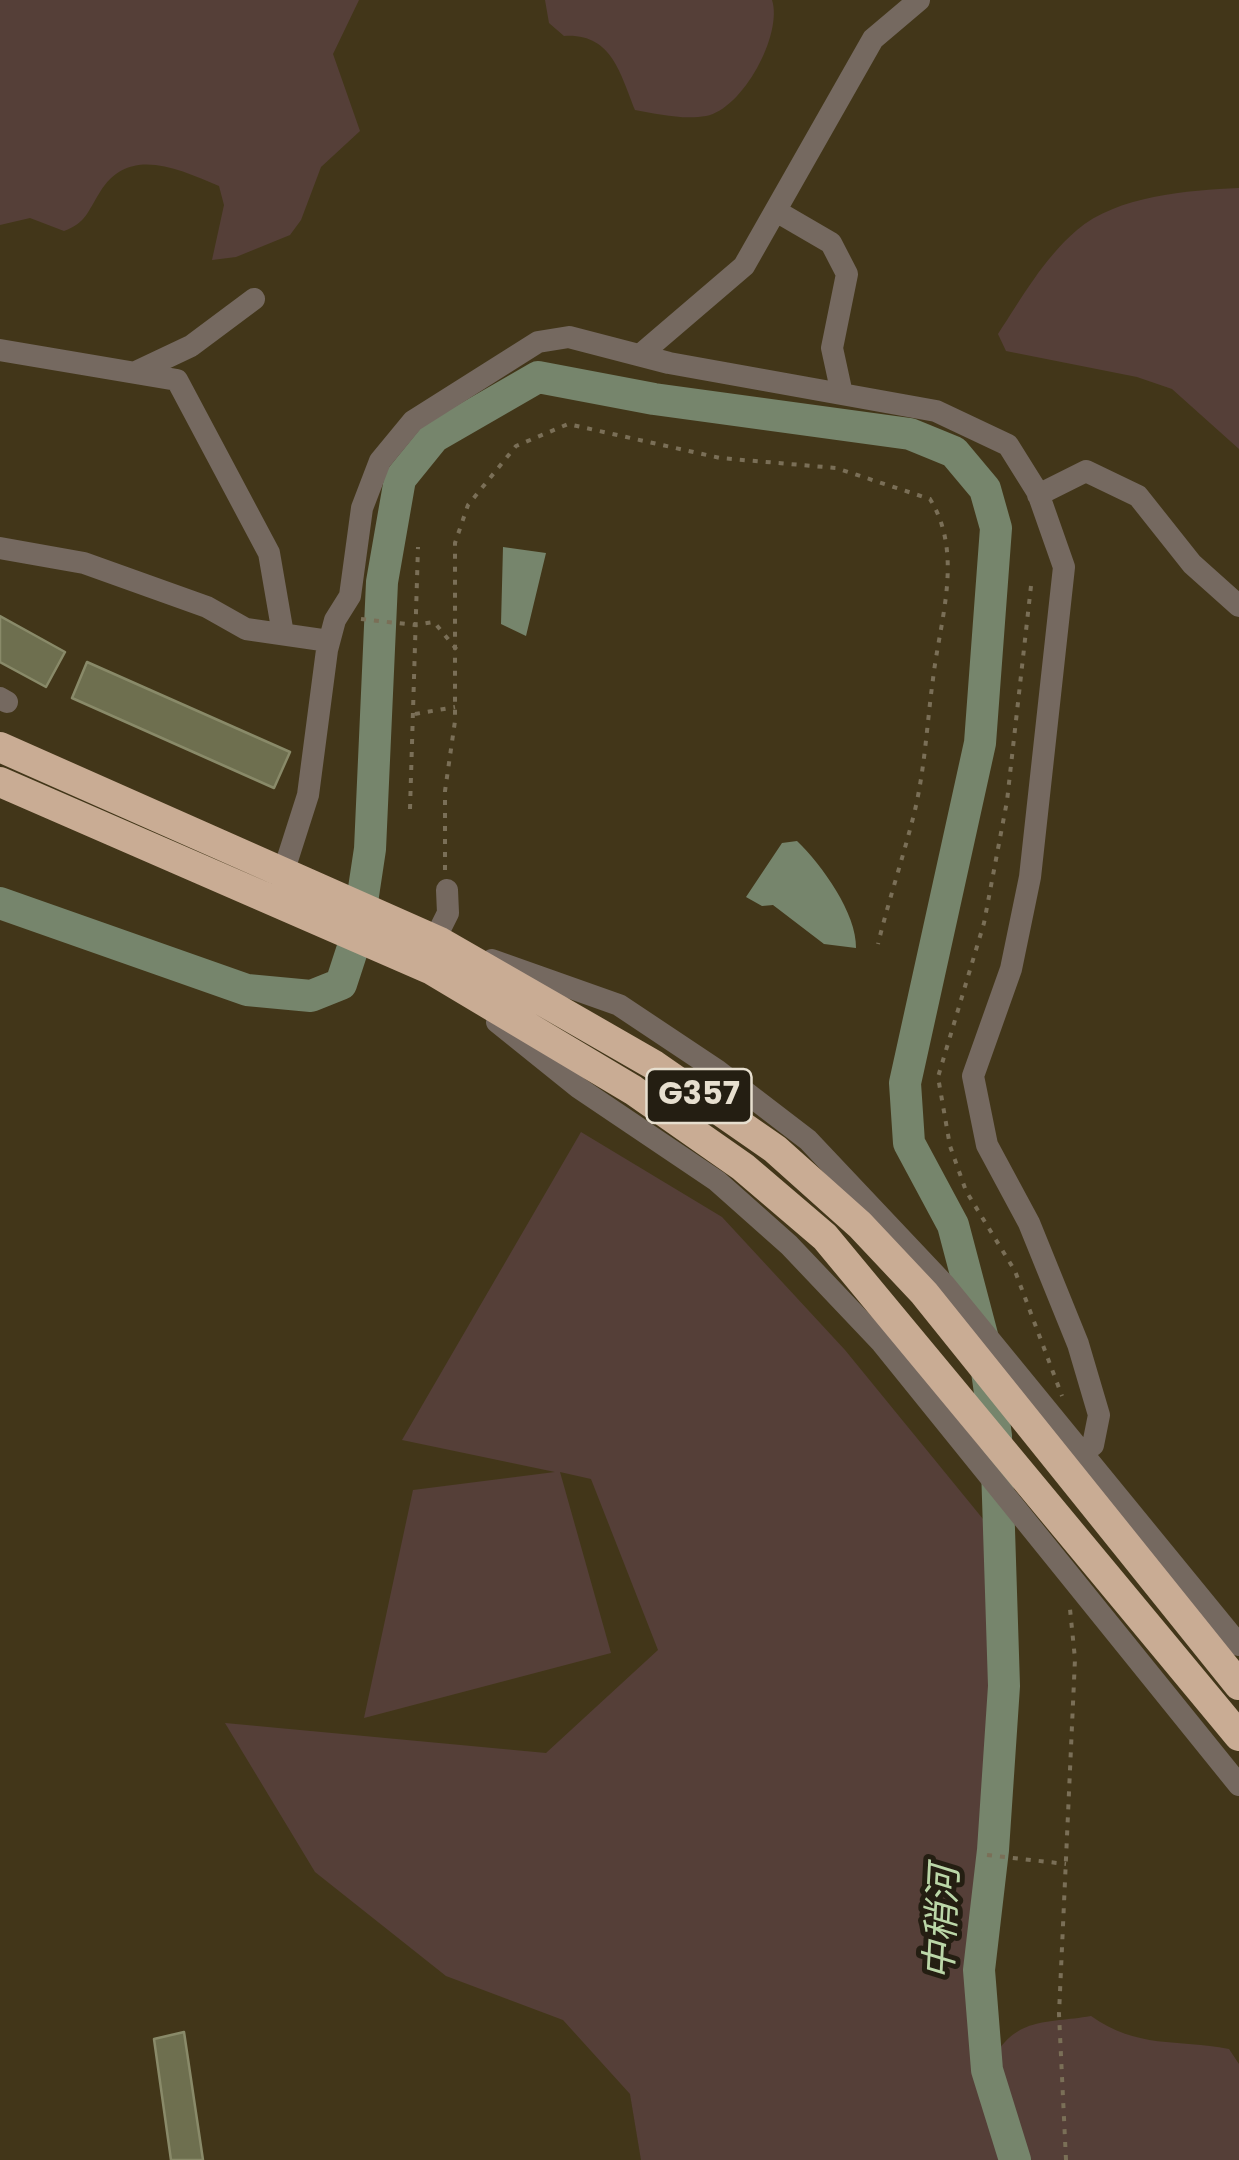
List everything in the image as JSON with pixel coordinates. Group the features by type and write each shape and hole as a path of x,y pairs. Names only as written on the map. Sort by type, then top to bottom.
{"highway":[{"name":"G357","path":"0,747 284,870 654,1065 775,1149 934,1288 1103,1521 1239,1686"},
{"name":"G357","path":"0,782 268,900 436,950 743,1166 825,1237 1239,1736"}],"street":[{"path":"640,355 744,266 873,39 919,0"},
{"path":"776,211 831,243 847,274 832,348 842,394"},
{"path":"136,372 191,346 254,299"},
{"path":"284,870 308,795 330,641 350,596 362,508 380,460 413,421 538,342 569,337 640,355 936,411 1008,444 1038,495 1064,568 1046,767 1011,969 973,1076 987,1145 1030,1224 1088,1380 1098,1415 1092,1445 1084,1451"},
{"path":"0,350 176,380 270,554 284,634"},
{"path":"1038,495 1086,471 1138,496 1192,564 1239,606"},
{"path":"0,548 84,563 206,606 246,630 330,641"},
{"path":"446,890 448,913 436,950 579,1088 717,1181 788,1245 869,1329 1239,1785"},
{"path":"934,1288 1084,1451 1239,1644"}],"path":[{"path":"446,890 445,791 456,706 455,543 468,505 516,446 568,424 720,458 836,468 930,499 943,520 948,577 928,742 878,944"},
{"path":"410,809 418,547"},
{"path":"364,620 415,625 434,622 457,650"},
{"path":"415,714 456,706"},
{"path":"1066,1574 1076,1660 1058,2014 1066,2160"},
{"path":"987,1855 1064,1864"}],"shaded area":[{"path":"0,0 359,0 333,54 360,131 321,167 301,220 290,235 236,257 212,260 224,205 219,186 155,165 125,169 112,178 82,220 64,231 30,218 0,225"},
{"path":"545,0 772,0 774,14 766,50 733,100 706,116 679,117 635,110 612,58 593,41 564,36 549,23"},
{"path":"1239,188 1239,449 1172,389 1137,377 1006,351 998,334 1044,266 1077,230 1132,202"},
{"path":"503,547 546,553 526,636 501,624"},
{"path":"797,841 836,891 851,920 856,948 824,944 773,905 762,906 746,897 782,843"},
{"path":"581,1132 722,1217 845,1350 983,1519 1004,1686 993,1850 979,1970 987,2070 1015,2160 641,2160 630,2094 563,2020 446,1976 315,1872 225,1723 546,1753 658,1650 591,1479 560,1472 611,1653 364,1718 413,1490 555,1472 402,1440"},
{"path":"1091,2016 1141,2038 1229,2049 1239,2064 1239,2160 1021,2160 991,2063 1010,2037 1021,2030 1045,2022"}],"building":[{"path":"0,616 65,652 46,687 0,662"},
{"path":"87,662 290,752 274,788 72,698"},
{"path":"184,2032 203,2160 171,2160 154,2039"}],"waterway":[{"name":"中稍河","path":"0,903 247,990 311,996 341,984 357,935 370,849 382,582 400,479 434,437 538,377 654,399 910,434 954,452 985,489 996,528 980,743 905,1083 909,1143 953,1225 982,1335 996,1436 1004,1686 993,1850 979,1970 987,2070 1015,2160"}]}
